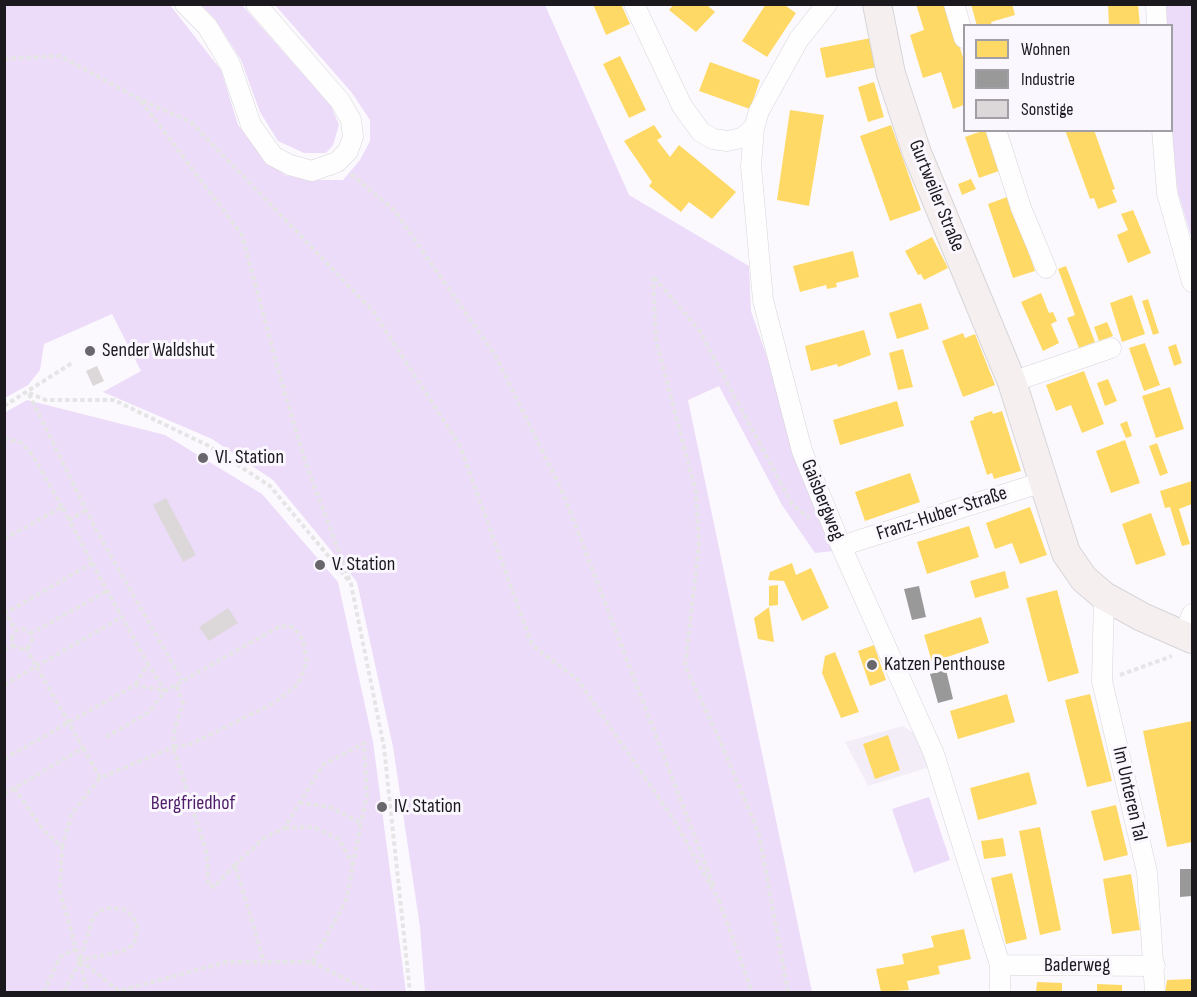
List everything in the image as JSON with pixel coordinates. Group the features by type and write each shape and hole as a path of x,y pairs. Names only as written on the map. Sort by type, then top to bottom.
{"main road":[{"name":"Gurtweiler Straße","path":"877,4 891,74 917,153 1012,382 1066,553 1084,579 1104,596 1142,617 1188,635"}],"street":[{"path":"185,4 207,26 230,64 251,125 273,156 290,165 312,171 337,162 348,151 353,137 351,120 340,101 256,4"},
{"path":"634,4 681,106 701,132 712,139 727,141 742,138 754,128"},
{"name":"Gaisbergweg","path":"827,4 799,39 759,111 754,128 751,166 763,300 802,451 841,546 934,754 1000,965 1000,993"},
{"path":"954,4 963,35"},
{"path":"1156,4 1157,24"},
{"path":"997,132 1021,208 1046,268"},
{"path":"1161,132 1167,193 1192,282"},
{"path":"1012,382 1112,348"},
{"name":"Franz-Huber-Straße","path":"841,546 1043,482"},
{"name":"Im Unteren Tal","path":"1104,596 1102,681 1147,872 1155,993"},
{"name":"Baderweg","path":"1000,965 1155,966"}],"path":[{"path":"4,59 60,56 141,100 190,122 373,310 460,446 532,645 578,680 674,820 720,902"},
{"path":"141,100 242,235 302,451 351,584 384,747 411,993"},
{"path":"337,162 394,210 495,355 563,493 720,902 752,993"},
{"path":"788,993 759,834 721,743 685,666 699,544 696,492 656,341 653,276 699,330 792,504 841,546"},
{"path":"4,406 28,393 72,363"},
{"path":"28,393 46,400 114,400 210,446 270,486 351,584"},
{"path":"28,393 86,510 182,680"},
{"path":"4,438 22,443 33,456 165,691"},
{"path":"4,539 62,507"},
{"path":"69,520 86,510"},
{"path":"16,631 5,612 92,563"},
{"path":"30,634 107,591"},
{"path":"4,685 122,617"},
{"path":"88,993 60,891 62,847 72,813 100,778 173,747 191,744 274,703 298,684 307,662 303,640 293,627 280,626 182,680 165,691 149,712 106,737"},
{"path":"16,631 25,630 30,634 32,640 26,648"},
{"path":"16,631 12,639 14,645 18,648 26,648"},
{"path":"1102,681 1188,635"},
{"path":"4,650 14,645"},
{"path":"26,648 100,778"},
{"path":"4,759 135,685 148,664"},
{"path":"176,684 183,704 174,732 173,747 207,855 208,884 214,887 264,838 284,828 313,827 339,839 354,868"},
{"path":"135,685 165,691"},
{"path":"284,828 302,803 323,765 364,743 367,796 354,868 346,900 312,962"},
{"path":"4,794 83,748"},
{"path":"14,788 44,831 62,847"},
{"path":"302,803 330,807 361,823"},
{"path":"235,864 264,960"},
{"path":"64,993 80,960 92,921 98,911 108,908 123,909 133,916 138,928 134,944 123,951 80,960"},
{"path":"44,993 60,957 75,949"},
{"path":"80,960 118,992 225,962 264,960 312,962 371,993"}],"shaded area":[{"path":"903,726 924,740 933,766 868,786 845,742"}],"green space":[{"path":"5,5 170,5 221,70 238,125 265,160 285,175 308,180 343,180 360,160 370,141 370,120 352,93 275,5 545,5 629,195 749,266 751,311 834,551 815,553 782,505 719,386 688,400 812,992 425,992 420,927 393,747 357,582 273,480 212,439 103,392 141,371 112,314 44,344 40,370 28,385 5,398"},
{"path":"201,5 242,5 331,106 339,125 333,145 326,153 304,153 278,141 260,112 241,60 215,19"},
{"path":"1165,5 1192,5 1192,239 1178,193 1171,132 1173,132 1173,24 1165,24"},
{"name":"Bergfriedhof","path":"27,400 165,435 262,494 338,582 373,742 406,992 5,992 4,413"},
{"path":"929,797 950,860 914,873 892,809"}],"building: Wohnen":[{"path":"593,4 621,4 630,24 606,35"},
{"path":"674,4 706,4 715,12 696,32 669,10"},
{"path":"766,4 783,4 796,13 767,57 742,41"},
{"path":"916,4 947,4 963,58 963,105 953,109 941,72 923,78 910,35 924,30"},
{"path":"971,4 1012,4 1015,15 991,22 992,24 976,24"},
{"path":"1108,4 1138,4 1140,24 1109,24"},
{"path":"871,38 877,67 826,78 820,48"},
{"path":"620,56 646,110 629,118 603,64"},
{"path":"710,62 760,80 750,109 699,91"},
{"path":"874,82 884,117 868,122 858,87"},
{"path":"790,110 824,115 809,206 777,200"},
{"path":"654,125 662,137 657,140 670,157 679,145 736,192 712,219 689,202 681,212 649,186 652,182 624,141"},
{"path":"891,125 921,210 890,221 860,136"},
{"path":"986,132 999,171 979,178 965,137"},
{"path":"1066,132 1095,132 1115,189 1112,190 1117,202 1098,209 1094,198 1090,199"},
{"path":"971,179 976,189 962,195 958,184"},
{"path":"1010,196 1035,271 1013,278 988,204"},
{"path":"1133,210 1151,253 1128,263 1117,235 1128,230 1121,214"},
{"path":"932,237 948,268 924,280 921,274 918,275 905,251"},
{"path":"853,251 859,277 836,283 837,287 827,289 826,285 800,292 793,266"},
{"path":"1066,266 1095,342 1079,348 1067,318 1075,315 1058,269"},
{"path":"1041,293 1049,313 1053,312 1057,321 1051,324 1059,343 1043,351 1021,302"},
{"path":"1132,295 1145,334 1122,342 1110,303"},
{"path":"1148,299 1159,333 1153,335 1142,301"},
{"path":"921,303 929,329 897,339 889,313"},
{"path":"1107,322 1113,336 1099,341 1094,327"},
{"path":"864,330 871,355 838,367 837,364 811,371 805,346"},
{"path":"963,333 965,338 975,334 995,385 963,397 942,341"},
{"path":"1145,343 1160,385 1144,391 1129,348"},
{"path":"1176,344 1182,363 1174,366 1168,347"},
{"path":"903,349 913,387 898,390 889,353"},
{"path":"1084,371 1104,424 1082,433 1071,405 1056,411 1046,385"},
{"path":"1108,379 1117,401 1105,406 1097,383"},
{"path":"1170,387 1184,429 1156,438 1142,396"},
{"path":"897,401 904,426 840,445 833,420"},
{"path":"992,411 993,414 1002,411 1021,471 994,479 992,473 987,475 970,421 974,420 974,417"},
{"path":"1127,421 1132,436 1126,438 1120,424"},
{"path":"1125,440 1140,483 1111,493 1096,451"},
{"path":"1157,443 1168,473 1160,476 1149,446"},
{"path":"910,473 920,502 865,521 855,492"},
{"path":"1192,481 1192,504 1179,509 1190,544 1182,546 1170,507 1165,508 1160,491"},
{"path":"1030,507 1047,555 1020,564 1012,543 995,549 986,523"},
{"path":"1151,513 1166,555 1136,565 1122,524"},
{"path":"969,526 979,557 927,574 917,542"},
{"path":"792,563 796,575 811,568 829,608 802,621 784,581 768,580 770,572"},
{"path":"1005,571 1009,588 975,598 970,581"},
{"path":"778,585 778,605 769,606 769,586"},
{"path":"1057,590 1079,673 1048,682 1026,598"},
{"path":"769,607 774,642 758,639 754,618"},
{"path":"981,617 989,643 932,662 924,635"},
{"name":"Katzen Penthouse","path":"874,645 886,680 870,686 858,651"},
{"path":"835,652 859,712 841,718 822,673 825,656"},
{"path":"1007,694 1015,722 958,739 950,711"},
{"path":"1090,694 1112,781 1087,787 1065,700"},
{"path":"1192,721 1192,842 1167,847 1143,731"},
{"path":"888,735 900,770 875,779 863,744"},
{"path":"1029,772 1037,804 978,820 970,788"},
{"path":"1116,805 1128,855 1104,861 1091,811"},
{"path":"1040,827 1061,930 1040,935 1019,831"},
{"path":"1003,838 1006,856 984,859 981,841"},
{"path":"1012,873 1027,939 1006,944 991,878"},
{"path":"1131,874 1140,930 1112,934 1103,879"},
{"path":"964,929 971,959 938,966 940,974 907,981 909,990 881,992 876,969 904,964 902,954 934,947 931,936"},
{"path":"1192,979 1192,992 1165,992 1167,980"},
{"path":"1037,982 1062,983 1062,992 1036,992"},
{"path":"1097,984 1122,985 1122,992 1097,992"}],"building: Industrie":[{"path":"919,586 926,617 912,620 904,589"},
{"path":"946,670 953,699 938,703 930,674"},
{"path":"1180,869 1192,869 1192,896 1180,897"}],"building: Sonstige":[{"path":"97,366 104,381 93,386 86,371"},
{"path":"166,498 196,555 183,562 153,505"},
{"path":"228,608 238,623 209,641 199,627"}],"place":[{"name":"Sender Waldshut","path":"90,351"},
{"name":"VI. Station","path":"203,458"},
{"name":"V. Station","path":"320,565"},
{"name":"Katzen Penthouse","path":"872,665"},
{"name":"IV. Station","path":"382,807"}]}
